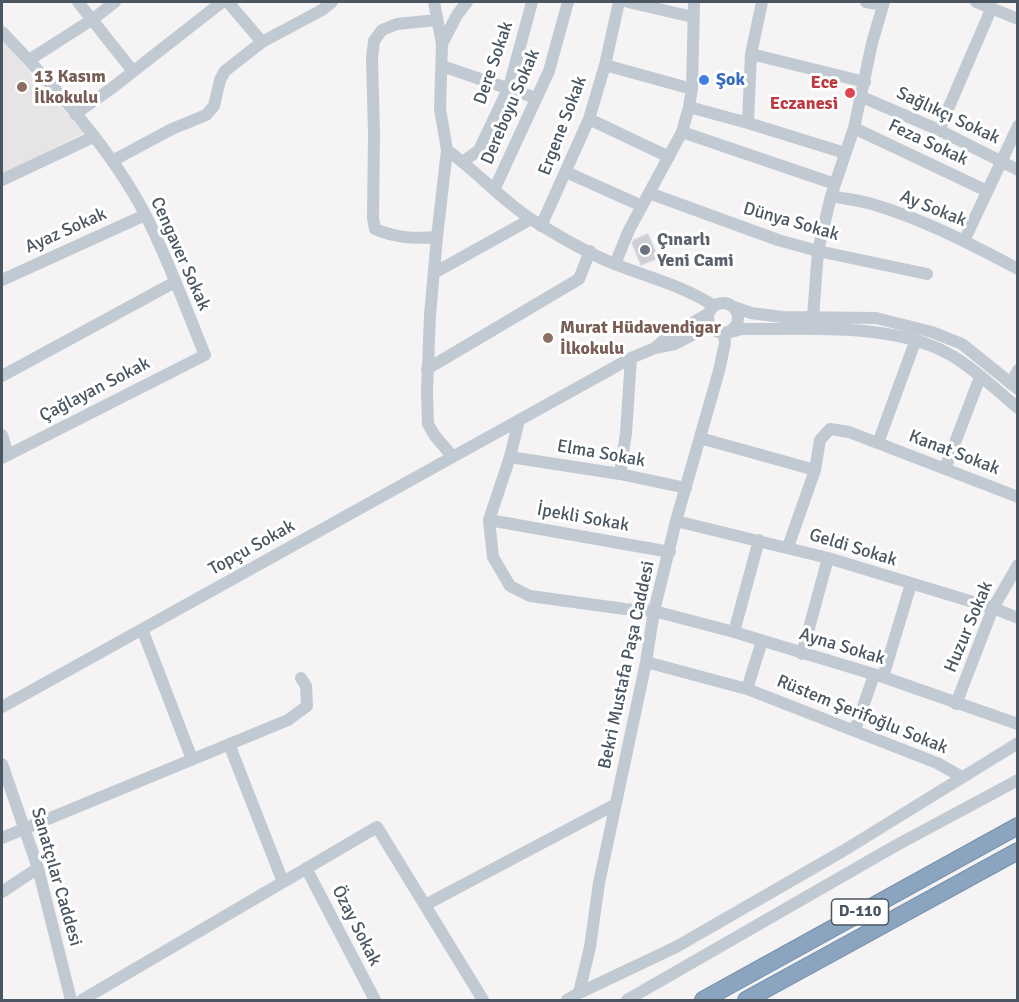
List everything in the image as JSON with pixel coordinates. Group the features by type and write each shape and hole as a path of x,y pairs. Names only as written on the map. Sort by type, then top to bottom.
{"highway":[{"name":"D-110","path":"703,1000 1017,826"},
{"name":"D-110","path":"746,1000 1017,851"}],"street":[{"path":"78,2 132,70"},
{"path":"29,60 115,2"},
{"path":"75,114 222,2"},
{"path":"228,2 262,42"},
{"path":"112,161 172,129 206,115 214,106 220,80 225,71 262,42 317,6 332,2"},
{"path":"434,2 442,44 440,109 447,150 437,237 427,369 428,424 453,457"},
{"path":"442,44 457,15 467,2"},
{"name":"Dere Sokak","path":"464,161 479,150 508,87 532,2"},
{"name":"Dereboyu Sokak","path":"494,190 549,72 568,2"},
{"name":"Ergene Sokak","path":"536,222 566,172 589,119 605,65 619,2"},
{"path":"628,2 693,17"},
{"path":"615,264 642,206 682,132 692,89 694,2"},
{"path":"748,123 751,54 762,2"},
{"path":"813,317 818,251 833,190 854,128 883,3 866,2"},
{"path":"976,2 1017,19"},
{"path":"939,130 992,7"},
{"path":"437,20 397,24 382,30 374,41 372,58 373,218 375,229 405,238 437,237"},
{"name":"Cengaver Sokak","path":"2,32 29,60 112,161 145,215 205,355"},
{"path":"751,54 865,82"},
{"path":"605,65 692,89"},
{"path":"442,66 536,98"},
{"name":"Sağlıkçı Sokak","path":"862,97 939,130 1017,170"},
{"path":"689,107 845,153"},
{"path":"589,119 669,157"},
{"path":"964,241 1017,126"},
{"name":"Feza Sokak","path":"854,128 987,191"},
{"name":"Ay Sokak","path":"682,132 964,241 1017,269"},
{"path":"2,180 93,136"},
{"path":"447,150 464,161 494,190 536,222 615,264 692,292 711,316 716,332 727,333 742,330 883,333 948,354 1017,408"},
{"path":"566,172 642,206"},
{"name":"Dünya Sokak","path":"649,193 778,240 818,251 927,273"},
{"name":"Ayaz Sokak","path":"2,280 145,215"},
{"path":"434,273 536,222"},
{"path":"427,369 579,279 590,251"},
{"path":"2,376 175,282"},
{"path":"711,316 723,303 751,313 782,317 876,318 948,337 962,344 1014,387 1017,370"},
{"path":"727,333 735,329 739,320 734,308"},
{"name":"Topçu Sokak","path":"2,707 632,358 656,348 675,344 711,316"},
{"name":"Bekri Mustafa Paşa Caddesi","path":"579,993 590,947 599,883 646,662 654,611 676,521 719,371 727,333"},
{"path":"878,443 915,342"},
{"name":"Çağlayan Sokak","path":"5,456 205,355"},
{"path":"620,474 627,433 632,358"},
{"path":"945,469 980,377"},
{"path":"489,520 510,457 519,420"},
{"name":"Kanat Sokak","path":"815,470 820,440 830,429 849,432 1017,497"},
{"path":"2,435 5,456"},
{"path":"699,438 815,470 788,547"},
{"name":"Elma Sokak","path":"510,457 620,474 686,488"},
{"name":"İpekli Sokak","path":"489,520 670,552"},
{"name":"Ayna Sokak","path":"489,520 493,557 510,586 530,596 654,611 734,632 878,676 1017,724"},
{"name":"Geldi Sokak","path":"676,521 828,558 993,608 1017,618"},
{"path":"734,632 759,540"},
{"path":"802,654 828,558"},
{"name":"Huzur Sokak","path":"956,704 993,608 1017,565"},
{"path":"855,730 878,676 911,584"},
{"path":"142,629 192,759"},
{"name":"Rüstem Şerifoğlu Sokak","path":"747,689 762,641"},
{"name":"Rüstem Şerifoğlu Sokak","path":"646,662 747,689 855,730 937,764 962,777"},
{"path":"2,838 288,720 307,706 306,686 301,678"},
{"path":"567,1000 676,948 843,851 1017,743"},
{"path":"230,744 284,882"},
{"name":"Sanatçılar Caddesi","path":"2,764 39,868 71,1000"},
{"path":"627,1000 895,846 1017,780"},
{"path":"425,905 616,804"},
{"path":"82,1000 377,827 483,1000"},
{"path":"2,892 39,868"},
{"name":"Özay Sokak","path":"306,868 375,1000"}],"shaded area":[{"name":"13 Kasım İlkokulu","path":"2,40 84,133 2,175"}],"building":[{"name":"Çınarlı Yeni Cami","path":"648,234 658,258 641,265 632,243"}],"place":[{"name":"Şok","path":"704,80"},
{"name":"13 Kasım İlkokulu","path":"22,87"},
{"name":"Ece Eczanesi","path":"850,93"},
{"name":"Çınarlı Yeni Cami","path":"645,250"},
{"name":"Murat Hüdavendigar İlkokulu","path":"548,338"}]}
